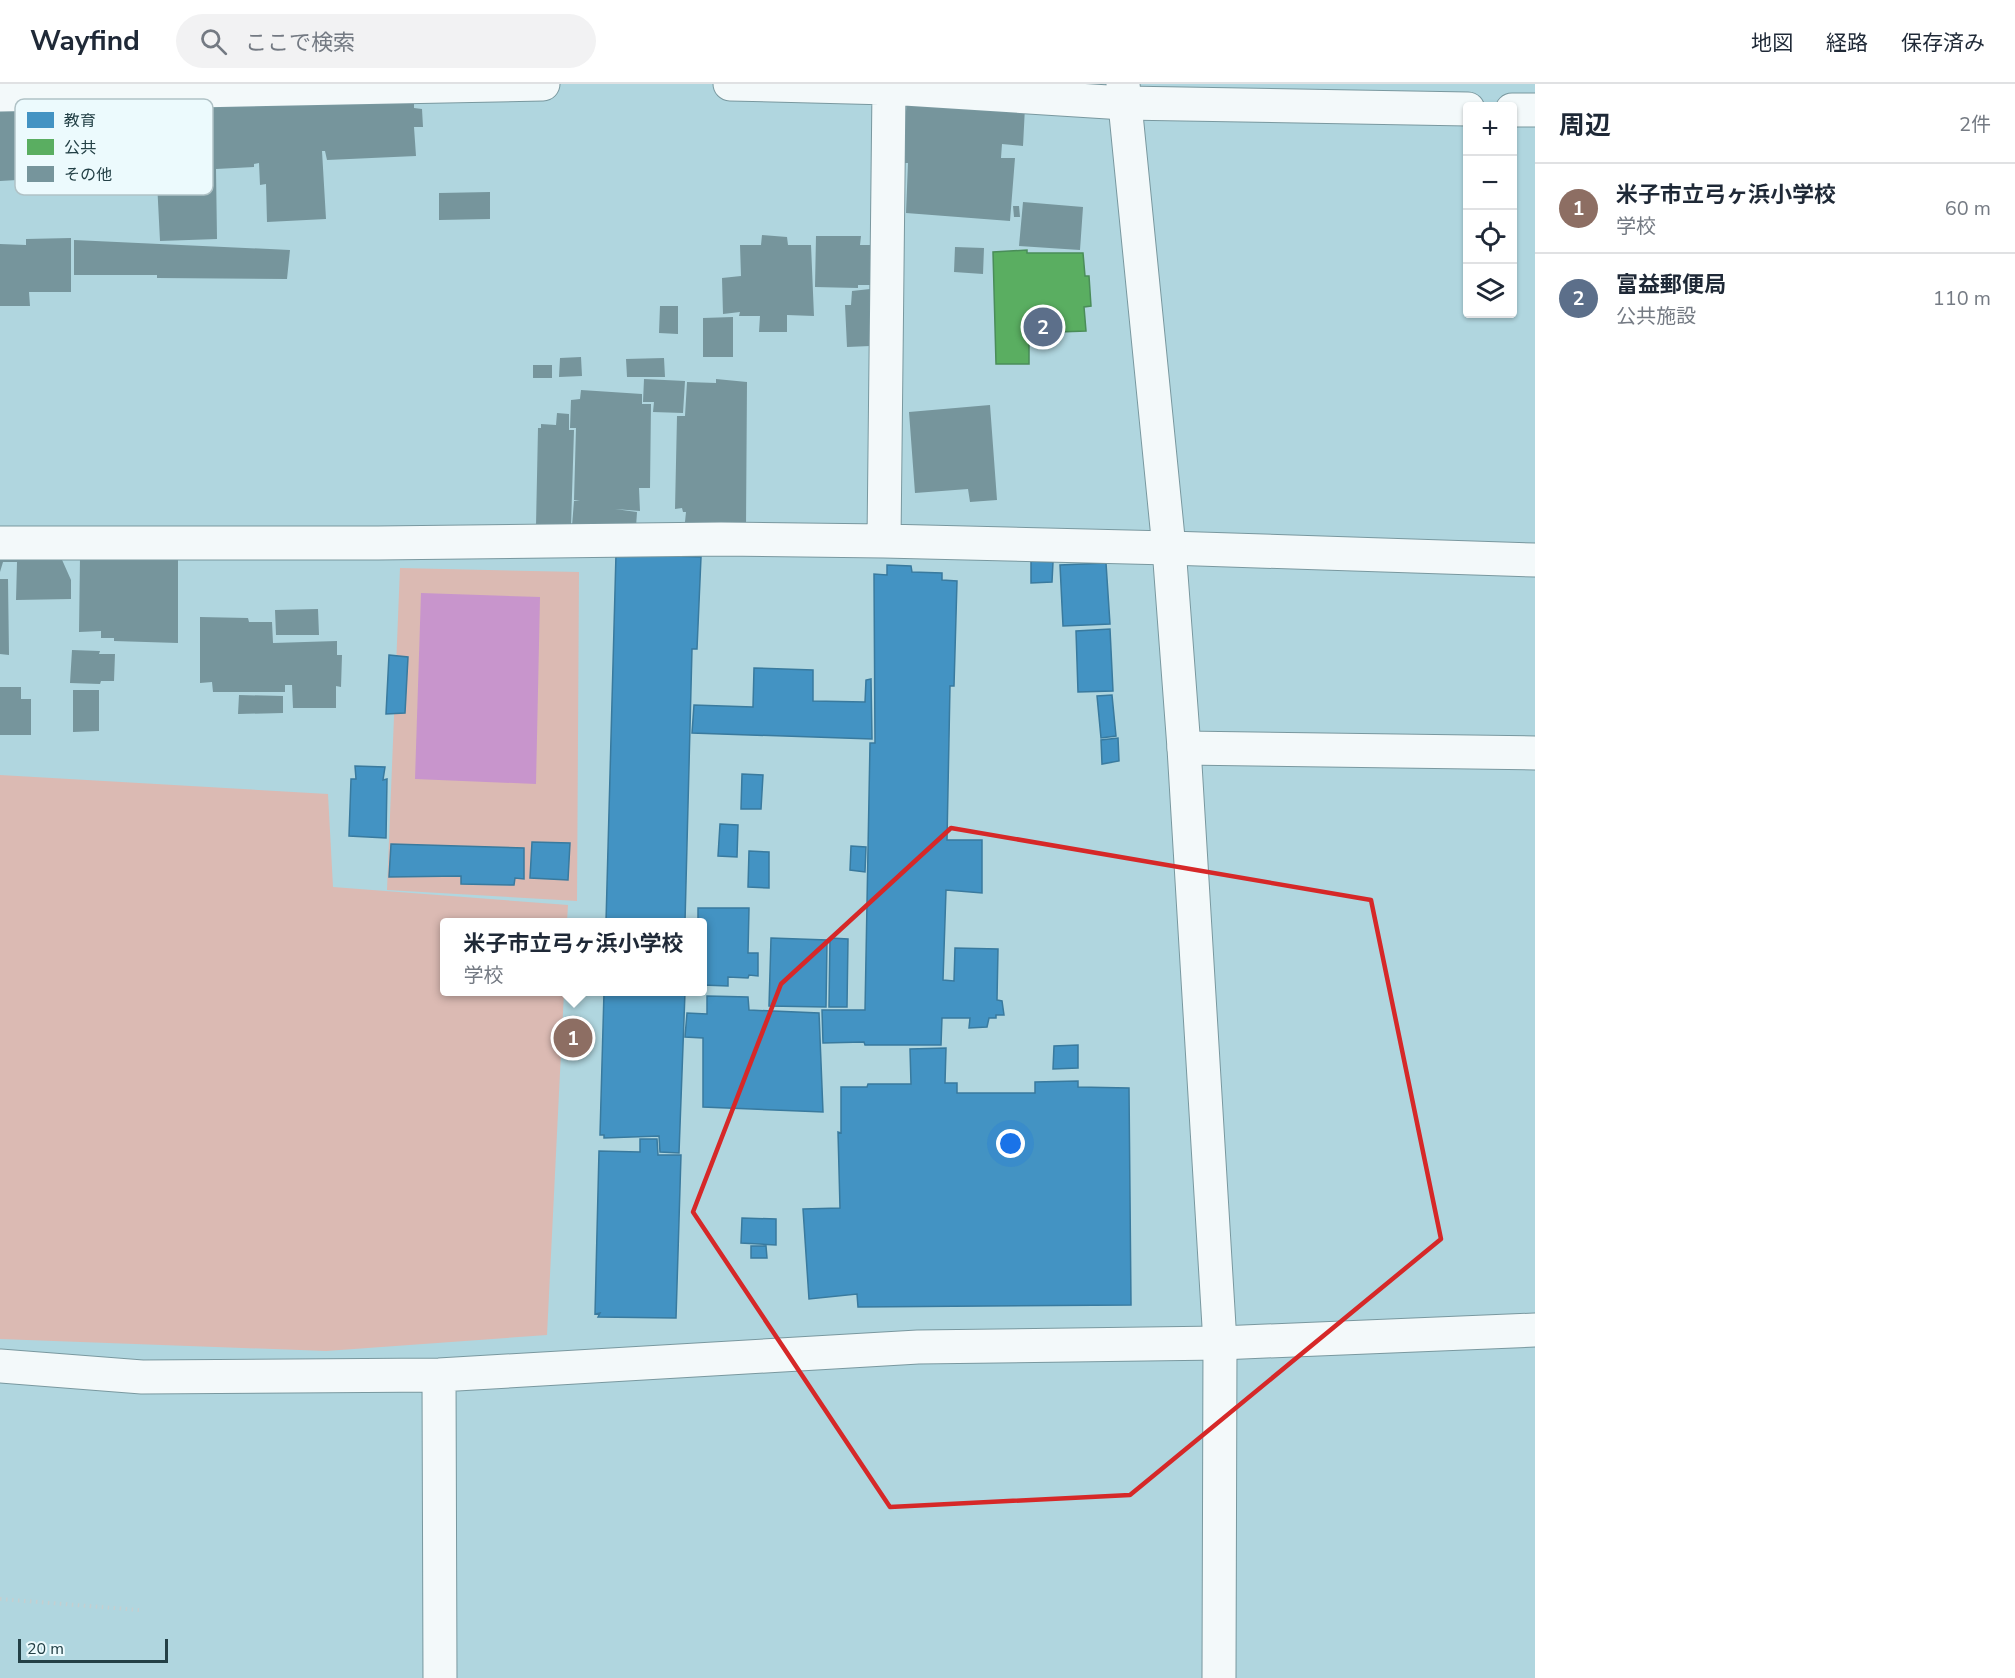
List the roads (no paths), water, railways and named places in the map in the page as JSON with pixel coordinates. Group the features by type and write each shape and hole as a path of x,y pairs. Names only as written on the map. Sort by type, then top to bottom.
{"street":[{"path":"0,95 543,84"},
{"path":"730,84 1124,93 1463,109"},
{"path":"884,541 889,86"},
{"path":"1124,93 1169,548 1184,748 1220,1343 1219,1678"},
{"path":"1517,110 1535,110"},
{"path":"0,543 378,543 721,539 1169,548 1535,560"},
{"path":"1184,748 1535,753"},
{"path":"0,1366 142,1377 439,1375 918,1347 1220,1343 1535,1330"},
{"path":"439,1375 440,1678"}],"place":[{"name":"富益郵便局","path":"1043,327"},
{"name":"米子市立弓ヶ浜小学校","path":"573,1038"}]}
